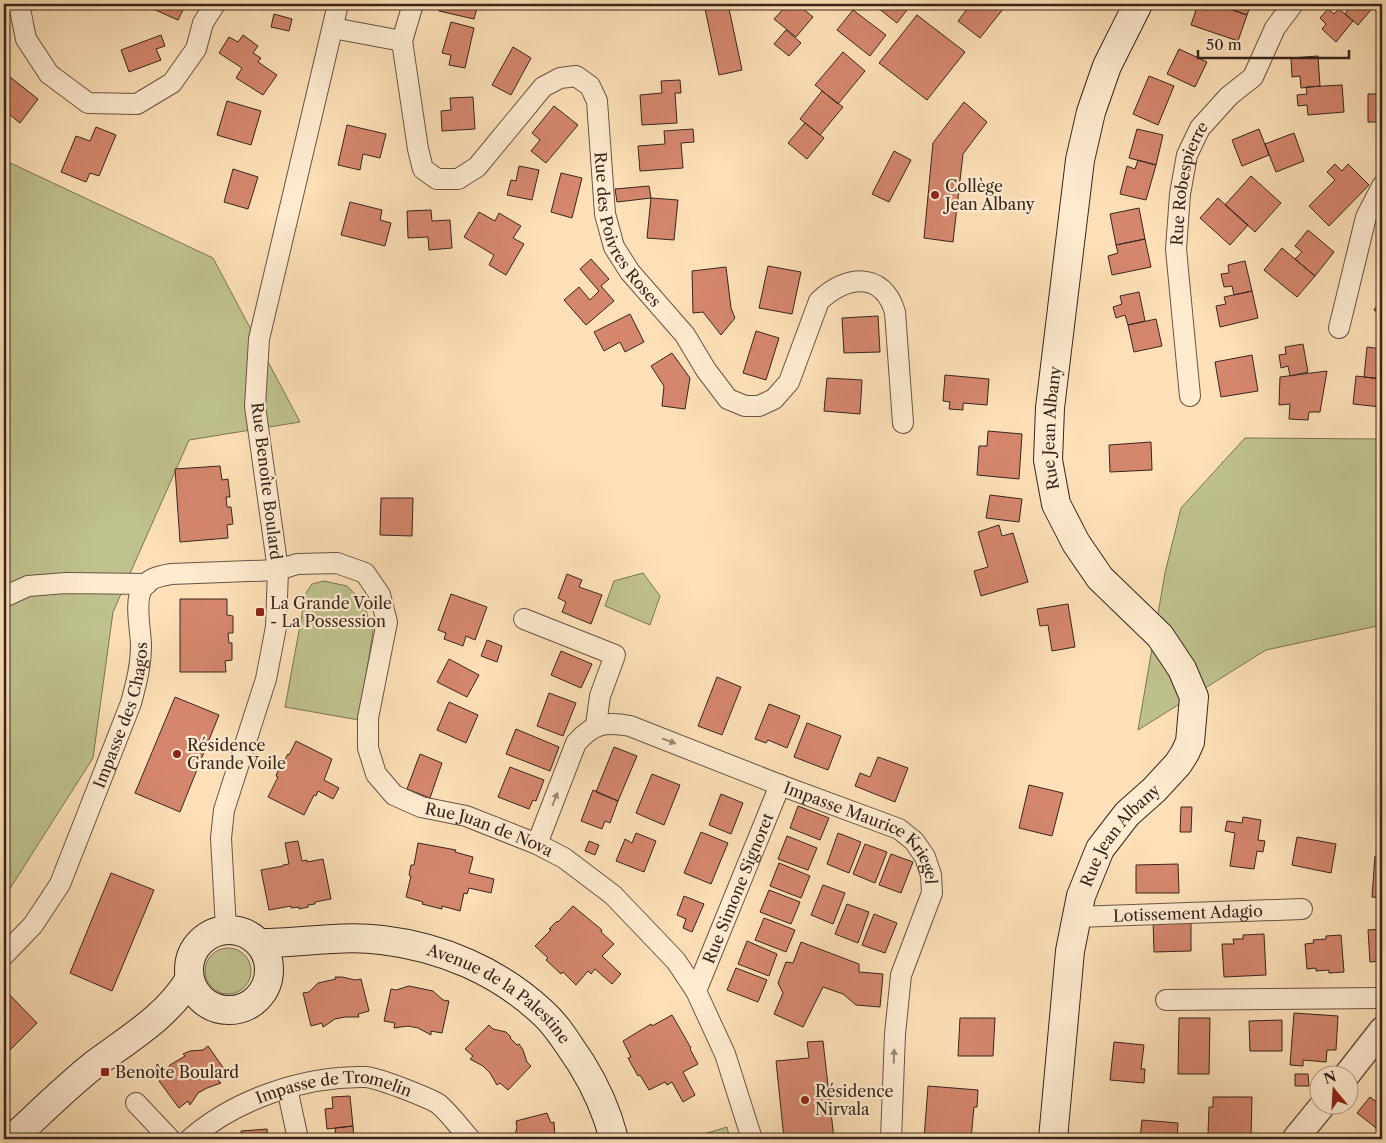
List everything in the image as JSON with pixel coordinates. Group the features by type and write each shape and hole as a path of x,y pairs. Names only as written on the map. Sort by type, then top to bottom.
{"main road":[{"name":"Rue Jean Albany","path":"1054,1139 1070,951 1081,896 1100,849 1127,814 1154,790 1178,764 1185,753 1190,742 1194,697 1182,669 1160,636 1100,578 1076,543 1056,504 1048,460 1050,408 1080,160 1091,112 1107,66 1138,4"},
{"path":"226,929 240,931 253,937 265,955 269,979 264,990 256,1000 246,1007 222,1010 210,1006 195,990 188,968 190,957 196,946 214,932 226,929"},
{"name":"Avenue de la Palestine","path":"265,955 293,950 319,939 381,940 441,952 480,969 517,991 543,1013 565,1039 593,1083 609,1118 614,1139"},
{"path":"12,1139 94,1066 162,1014 187,1002 195,990"}],"street":[{"path":"19,4 26,39 49,74 88,103 137,104 172,83 196,49 203,23 216,4"},
{"name":"Rue Benoîte Boulard","path":"226,929 221,838 224,810 266,679 276,627 278,570 256,406 259,339 338,4"},
{"path":"333,28 402,40 412,4"},
{"name":"Rue Robespierre","path":"1190,396 1176,249 1180,194 1187,155 1200,128 1230,96 1253,77 1275,28 1293,4"},
{"name":"Rue des Poivres Roses","path":"402,40 423,169 437,179 458,179 477,167 544,87 560,78 576,76 590,86 597,101 606,214 614,247 630,272 686,335 706,370 728,399 745,406 759,406 774,399 789,382 819,301 829,292 842,284 862,281 882,289 891,299 895,312 903,423"},
{"path":"1339,328 1366,217 1382,186"},
{"name":"Rue Juan de Nova","path":"278,570 297,564 338,563 365,574 380,595 387,622 368,718 368,748 376,774 394,795 421,807 466,816 537,844 564,858 613,895 676,961 696,991 725,1054 752,1139"},
{"path":"4,597 28,586 66,583 147,584 159,576 171,574 278,570"},
{"name":"Impasse des Chagos","path":"4,955 33,925 60,884 131,703 138,676 141,647 139,600 142,589 147,584"},
{"path":"524,619 614,655 600,696 596,725 584,733 576,743 537,844"},
{"name":"Impasse Maurice Kriegel","path":"596,725 614,723 630,726 899,829 914,841 925,857 931,875 932,893 901,975 895,1034 891,1139"},
{"name":"Rue Simone Signoret","path":"696,991 780,785"},
{"name":"Lotissement Adagio","path":"1076,917 1302,909"},
{"path":"1166,1000 1382,998"},
{"path":"1354,1066 1382,1030"},
{"name":"Impasse de Tromelin","path":"190,1139 204,1127 238,1106 287,1088 316,1081 367,1077 400,1087 438,1104 470,1139"},
{"path":"287,1088 298,1139"},
{"path":"136,1103 170,1139"},
{"path":"1295,1139 1314,1116"}],"green space":[{"path":"4,160 213,258 300,422 189,440 113,612 93,758 4,898"},
{"path":"1245,438 1382,439 1382,625 1266,650 1138,730 1165,573 1181,508"},
{"path":"643,573 660,596 650,625 605,606 614,581"},
{"path":"324,581 347,586 363,602 373,631 359,720 285,707 306,593 312,584"},
{"path":"233,948 237,949 247,958 250,962 250,980 241,990 233,994 223,994 215,990 206,980 205,966 209,958 219,949"},
{"path":"727,1127 730,1139 687,1139"}],"building":[{"path":"156,4 186,4 178,20 153,9"},
{"path":"441,4 478,4 474,19 439,11"},
{"path":"704,4 728,4 742,70 719,75"},
{"path":"788,4 797,4 813,17 796,37 774,19"},
{"path":"873,4 907,4 910,6 897,23"},
{"path":"971,4 1007,4 980,38 958,21"},
{"path":"1210,4 1247,15 1238,41 1191,25 1197,7 1207,10"},
{"path":"1215,4 1251,4 1247,15"},
{"path":"1348,4 1376,4 1358,25 1345,14 1351,6"},
{"path":"1328,9 1334,14 1339,9 1353,21 1336,42 1322,29 1326,24 1320,18"},
{"path":"853,10 886,35 870,56 837,30"},
{"path":"274,14 292,19 289,31 271,27"},
{"path":"917,15 965,52 927,100 879,63"},
{"path":"451,22 474,28 465,68 449,65 451,55 442,53"},
{"path":"786,30 801,43 789,56 774,44"},
{"path":"161,35 165,46 156,49 161,60 129,72 121,50"},
{"path":"243,35 258,46 253,53 261,58 258,62 277,75 263,95 236,78 242,68 219,53 229,37 238,42"},
{"path":"513,47 531,58 511,95 492,85"},
{"path":"1179,49 1207,62 1195,87 1167,74"},
{"path":"843,52 865,71 838,104 815,85"},
{"path":"1318,56 1320,86 1301,88 1300,76 1292,77 1291,58"},
{"path":"5,73 38,99 20,123 4,110"},
{"path":"1382,73 1382,85 1377,85 1377,74"},
{"path":"1149,76 1174,86 1158,125 1133,114"},
{"path":"680,80 681,93 675,93 677,123 642,125 640,95 662,93 661,81"},
{"path":"1342,85 1344,112 1308,115 1307,105 1298,106 1297,95 1307,94 1306,87"},
{"path":"822,91 843,107 820,135 800,119"},
{"path":"1368,94 1382,94 1382,122 1368,122"},
{"path":"473,97 475,129 442,131 441,111 451,110 450,98"},
{"path":"227,101 261,111 251,145 217,135"},
{"path":"964,102 987,122 963,154 953,242 924,238 933,143"},
{"path":"554,106 578,125 546,163 531,151 540,140 532,133"},
{"path":"805,123 824,138 807,159 788,143"},
{"path":"347,125 386,134 380,158 363,154 360,170 338,165"},
{"path":"96,127 116,135 99,176 90,173 86,182 61,172 76,136 90,141"},
{"path":"693,129 694,142 681,143 683,168 640,171 638,146 665,144 664,131"},
{"path":"1137,129 1163,135 1156,165 1129,158"},
{"path":"1259,129 1269,155 1242,166 1232,140"},
{"path":"1294,133 1304,161 1276,172 1265,144"},
{"path":"894,151 911,160 889,202 872,194"},
{"path":"1138,160 1156,165 1146,200 1120,194 1127,166 1135,169"},
{"path":"1335,164 1342,171 1348,164 1369,185 1329,226 1309,206 1335,180 1327,172"},
{"path":"519,166 539,170 532,200 507,195 511,180 516,181"},
{"path":"233,169 258,177 248,209 224,202"},
{"path":"561,173 582,178 572,218 551,212"},
{"path":"1251,176 1281,203 1255,232 1225,205"},
{"path":"649,186 651,198 617,202 615,189"},
{"path":"651,198 678,200 674,240 647,238"},
{"path":"1218,198 1248,225 1230,245 1200,218"},
{"path":"350,202 382,210 380,220 391,223 385,246 341,235"},
{"path":"1139,208 1145,239 1116,245 1110,214"},
{"path":"431,210 432,221 450,220 452,248 429,250 428,237 408,238 407,211"},
{"path":"479,212 495,221 499,213 521,226 513,238 524,244 506,275 489,265 494,255 464,237"},
{"path":"1308,230 1334,252 1315,276 1295,259 1302,252 1295,246"},
{"path":"1145,239 1151,267 1112,275 1108,256 1118,253 1116,245"},
{"path":"1282,248 1315,276 1297,297 1264,270"},
{"path":"591,259 609,279 601,286 614,301 586,325 564,300 579,287 590,300 599,291 580,269"},
{"path":"1245,261 1252,291 1234,295 1232,286 1224,287 1221,274 1229,273 1228,265"},
{"path":"768,266 801,272 792,314 759,308"},
{"path":"726,267 731,308 735,318 721,335 703,312 693,313 692,271"},
{"path":"1252,291 1258,318 1220,327 1216,306 1226,304 1224,297"},
{"path":"1139,292 1145,321 1128,325 1125,315 1116,318 1113,307 1122,304 1120,296"},
{"path":"1382,298 1382,315 1374,310"},
{"path":"630,314 644,342 625,352 620,342 604,351 594,332"},
{"path":"878,316 880,352 844,353 842,318"},
{"path":"1156,319 1162,346 1134,352 1128,325"},
{"path":"756,331 779,338 766,380 743,373"},
{"path":"1303,344 1308,372 1290,376 1288,366 1281,368 1279,355 1286,354 1285,347"},
{"path":"1367,347 1382,349 1382,379 1364,377"},
{"path":"672,353 690,378 685,409 662,406 664,386 651,366"},
{"path":"1252,355 1258,391 1221,397 1215,362"},
{"path":"1327,371 1320,412 1309,412 1308,420 1289,419 1290,404 1279,405 1280,377"},
{"path":"945,375 989,379 987,405 963,403 963,410 949,409 950,402 943,401"},
{"path":"1356,376 1382,379 1381,407 1353,404"},
{"path":"827,378 862,380 860,414 824,411"},
{"path":"988,431 1022,434 1019,479 977,475 979,446 987,446"},
{"path":"1151,442 1152,470 1110,472 1109,445"},
{"path":"220,466 222,480 228,479 230,497 226,497 227,507 231,507 233,524 227,525 228,538 180,542 175,469"},
{"path":"990,495 1022,499 1019,522 986,518"},
{"path":"381,498 413,498 412,536 380,535"},
{"path":"999,525 1002,536 1013,533 1028,582 981,596 974,571 988,567 978,532"},
{"path":"567,574 582,580 579,587 602,595 591,624 562,612 566,602 558,598"},
{"path":"451,594 487,607 475,640 466,636 463,646 444,639 446,633 438,630"},
{"path":"180,599 227,599 227,615 233,616 233,633 228,633 229,643 232,643 232,660 225,661 226,672 180,672"},
{"path":"1068,604 1075,647 1052,651 1048,625 1040,626 1037,609"},
{"path":"487,640 502,646 497,662 481,656"},
{"path":"561,651 592,664 581,688 551,675"},
{"path":"449,659 479,675 467,697 437,682"},
{"path":"717,677 741,687 722,735 698,726"},
{"path":"549,693 576,703 563,736 537,726"},
{"name":"Résidence Grande Voile","path":"175,697 219,715 180,812 135,793"},
{"path":"449,702 478,715 466,743 437,730"},
{"path":"769,704 800,716 787,748 768,740 766,743 755,739"},
{"path":"807,723 841,736 828,770 794,757"},
{"path":"516,729 559,747 550,771 506,754"},
{"path":"296,741 332,759 324,780 339,788 333,799 318,791 304,815 268,797 278,777 276,776 282,760 284,761 289,755"},
{"path":"614,747 637,756 618,801 596,792"},
{"path":"420,754 442,763 430,798 407,789"},
{"path":"878,757 908,768 895,802 855,786 860,773 870,777"},
{"path":"510,767 544,780 536,801 533,800 529,809 498,797"},
{"path":"652,774 680,785 664,825 636,813"},
{"path":"1029,785 1063,793 1052,836 1019,828"},
{"path":"593,790 618,801 610,823 605,821 602,829 581,821"},
{"path":"721,794 743,803 731,834 709,825"},
{"path":"798,806 829,818 820,840 790,828"},
{"path":"1181,807 1192,807 1191,832 1180,832"},
{"path":"1243,817 1261,820 1258,840 1265,841 1263,852 1257,851 1254,869 1230,866 1235,833 1225,831 1227,821 1242,823"},
{"path":"701,832 728,843 711,884 684,873"},
{"path":"636,833 656,841 644,872 616,861 625,839 632,843"},
{"path":"838,833 861,842 849,873 827,864"},
{"path":"787,836 817,848 808,870 778,859"},
{"path":"1297,837 1336,844 1331,873 1292,865"},
{"path":"298,841 302,861 323,859 331,899 315,902 315,904 299,909 299,907 291,908 291,906 269,910 261,870 289,864 285,843"},
{"path":"589,841 599,845 595,855 585,851"},
{"path":"418,843 456,850 455,852 473,857 469,873 494,879 491,893 469,888 467,894 464,893 460,911 442,906 442,909 422,904 423,902 406,897 411,876 409,875 411,865 414,865"},
{"path":"865,844 887,852 875,883 853,874"},
{"path":"891,854 913,862 901,893 879,885"},
{"path":"1375,856 1382,856 1382,898 1372,897"},
{"path":"779,863 810,876 801,898 770,886"},
{"path":"1178,864 1179,893 1136,893 1136,865"},
{"path":"111,873 154,890 112,991 70,973"},
{"path":"823,885 845,893 833,924 811,915"},
{"path":"769,890 800,902 791,924 760,912"},
{"path":"684,896 704,904 692,932 683,928 686,919 677,915"},
{"path":"847,904 869,912 858,943 835,934"},
{"path":"573,906 602,930 601,932 614,944 602,956 621,974 612,984 595,969 591,974 588,971 576,985 563,972 561,974 546,960 548,958 535,946 551,930 549,929"},
{"path":"874,914 897,923 885,953 862,945"},
{"path":"764,918 795,930 786,952 755,940"},
{"path":"1191,918 1191,951 1154,952 1153,919"},
{"path":"1382,929 1382,961 1370,962 1368,930"},
{"path":"1264,934 1266,975 1224,977 1222,944 1234,944 1233,939 1243,939 1243,935"},
{"path":"1341,935 1344,972 1329,973 1329,970 1316,971 1316,968 1307,969 1305,944 1314,943 1313,940 1326,939 1326,936"},
{"path":"747,941 777,954 769,976 738,964"},
{"path":"801,942 859,964 859,972 883,974 880,1007 856,1005 843,994 823,987 803,1027 774,1014 783,993 778,983 786,962 793,963"},
{"path":"736,968 767,980 758,1002 727,990"},
{"path":"335,977 361,979 369,1011 358,1014 359,1017 335,1019 323,1027 322,1023 311,1026 303,993 309,992 318,983 336,979"},
{"path":"409,986 433,991 443,1000 449,1001 442,1033 431,1031 431,1035 418,1028 408,1026 394,1028 395,1023 384,1021 391,989 396,990"},
{"path":"4,991 37,1023 4,1056"},
{"path":"1294,1013 1338,1016 1336,1050 1327,1050 1326,1062 1303,1060 1303,1066 1290,1065"},
{"path":"672,1015 698,1064 683,1072 695,1095 683,1102 672,1082 667,1085 665,1082 649,1090 640,1075 638,1076 628,1058 631,1057 623,1041 651,1024 652,1026"},
{"path":"960,1018 995,1018 993,1056 958,1056"},
{"path":"1179,1018 1210,1018 1209,1074 1178,1074"},
{"path":"1282,1020 1282,1051 1250,1051 1249,1021"},
{"path":"489,1025 493,1029 506,1032 517,1045 519,1044 527,1062 531,1066 508,1090 500,1083 497,1085 483,1066 470,1059 473,1056 465,1049"},
{"name":"Résidence Nirvala","path":"823,1041 834,1139 784,1139 776,1061 809,1058 807,1042"},
{"path":"1114,1042 1144,1045 1141,1069 1145,1069 1144,1083 1110,1080"},
{"path":"208,1046 227,1073 218,1080 221,1083 198,1093 190,1105 188,1101 179,1108 159,1081 164,1077 170,1065 185,1056 183,1054 190,1051 203,1050"},
{"path":"1295,1074 1308,1074 1308,1086 1295,1086"},
{"path":"928,1086 978,1090 977,1107 974,1107 971,1139 924,1139"},
{"path":"350,1096 353,1126 327,1129 325,1109 333,1108 332,1097"},
{"path":"1213,1097 1252,1097 1251,1139 1212,1139 1212,1135 1208,1134 1209,1107 1213,1107"},
{"path":"1370,1097 1382,1106 1382,1129 1380,1131 1358,1114"},
{"path":"547,1113 551,1123 554,1122 555,1139 514,1139 517,1127 516,1121"},
{"path":"1142,1120 1178,1123 1177,1139 1140,1139"},
{"path":"353,1126 354,1139 328,1139 336,1138 335,1128"},
{"path":"267,1129 268,1139 242,1139 241,1131"}],"place":[{"name":"Collège Jean Albany","path":"935,195"},
{"name":"La Grande Voile - La Possession","path":"260,612"},
{"name":"Résidence Grande Voile","path":"177,754"},
{"name":"Benoîte Boulard","path":"105,1072"},
{"name":"Résidence Nirvala","path":"805,1100"}]}
